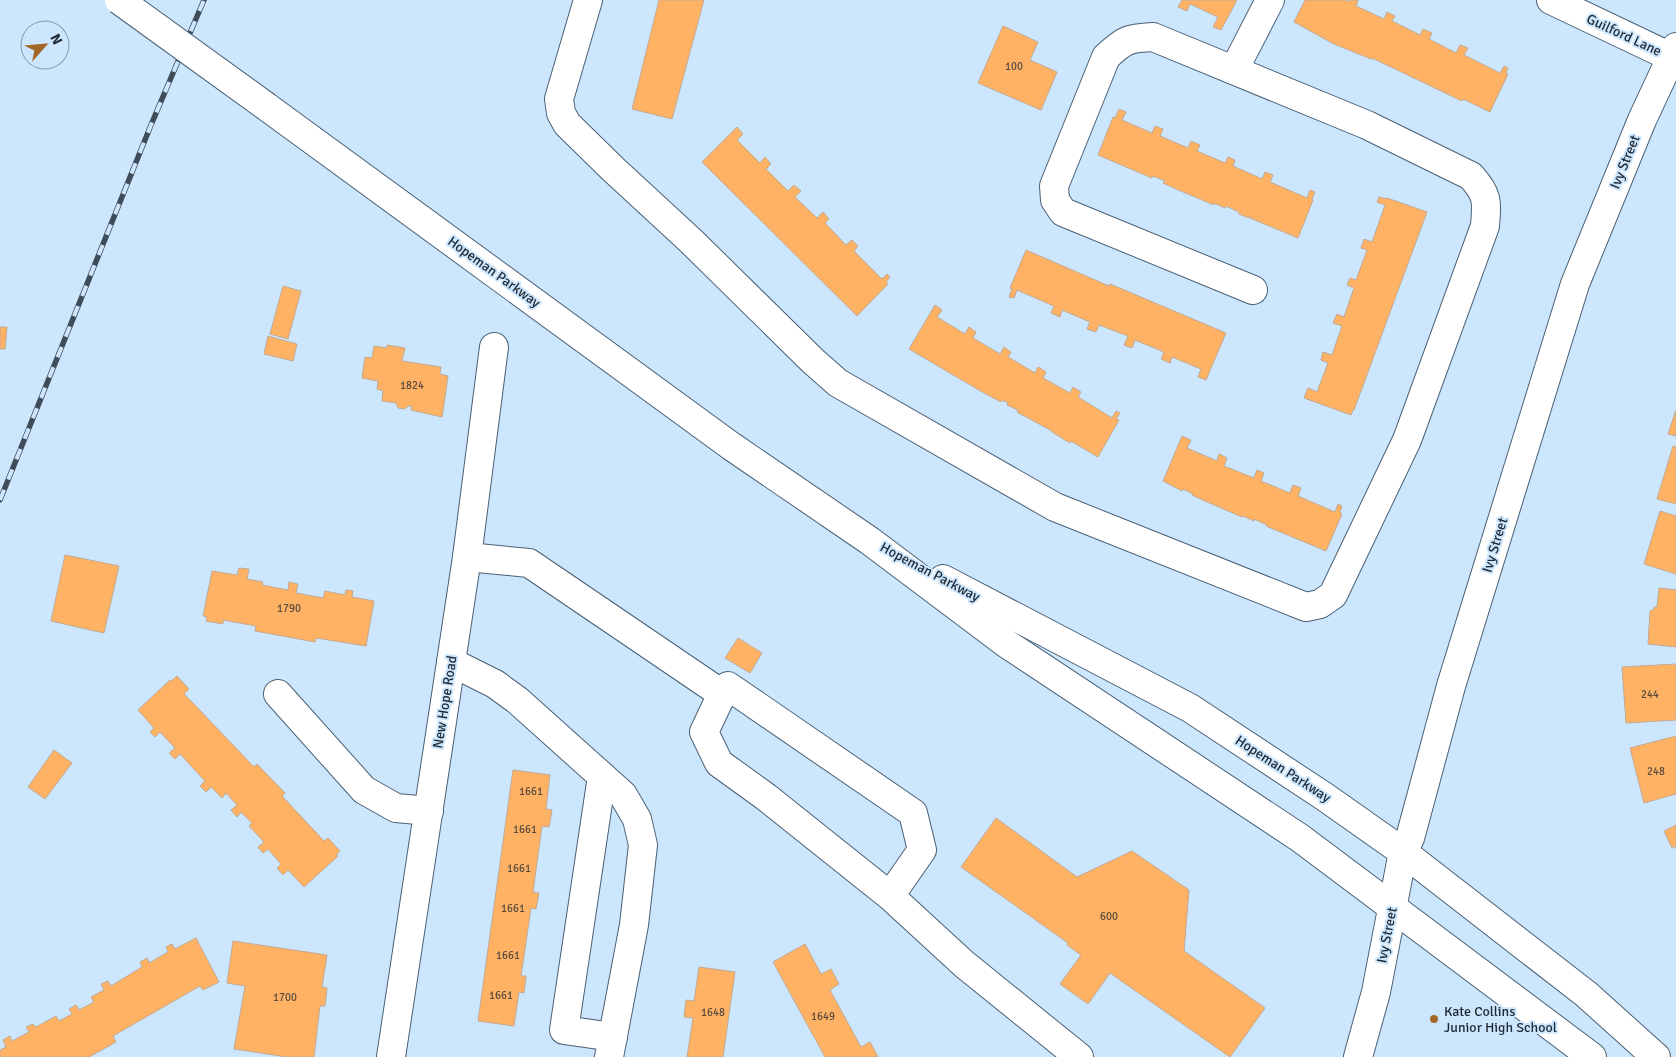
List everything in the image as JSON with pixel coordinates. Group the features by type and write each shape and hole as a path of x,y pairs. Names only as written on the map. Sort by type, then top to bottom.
{"main road":[{"name":"Hopeman Parkway","path":"119,0 723,440 870,541 1007,644 1300,838 1592,1057"},
{"path":"588,0 559,99 561,113 567,124 838,383 1055,507 1306,607 1320,604 1332,595 1396,465 1407,440 1485,226 1487,203 1482,188 1471,176 1367,125 1153,37 1134,38 1120,44 1106,58 1054,186 1055,200 1063,212 1253,290"},
{"path":"1234,70 1270,0"},
{"name":"Guilford Lane","path":"1551,0 1673,52"},
{"name":"Ivy Street","path":"1358,1057 1376,992 1403,852 1410,838 1451,686 1575,284 1642,120 1673,52"},
{"name":"New Hope Road","path":"391,1057 467,557 494,347"},
{"name":"Hopeman Parkway","path":"870,541 1190,708 1325,797 1403,852 1586,994 1656,1057"},
{"path":"467,557 529,563 722,694"},
{"path":"451,662 495,684 517,700 602,776 623,796 637,819 642,845 634,925 611,1047 564,1030 602,776"},
{"path":"890,896 922,850 913,813 728,686 722,694 704,732 719,763 766,797 890,896 964,964 1079,1057"},
{"path":"278,694 364,790 396,808 429,811"}],"building":[{"path":"659,0 704,0 672,119 632,109"},
{"path":"1182,0 1237,0 1221,30 1213,27 1218,17 1190,4 1187,11 1178,7"},
{"path":"1305,0 1345,0 1348,2 1349,0 1358,0 1356,6 1384,19 1387,12 1395,16 1392,21 1420,35 1423,29 1432,33 1429,39 1456,53 1460,45 1468,48 1464,55 1500,73 1504,66 1508,68 1506,73 1508,74 1490,112 1463,99 1462,101 1372,58 1334,44 1294,22"},
{"path":"1003,26 1038,42 1030,60 1057,72 1041,110 978,83"},
{"path":"1119,109 1126,112 1122,120 1152,133 1155,126 1163,129 1160,136 1188,148 1191,141 1200,145 1197,151 1225,163 1228,157 1235,160 1233,166 1262,179 1265,172 1273,175 1270,182 1307,198 1310,190 1315,192 1298,238 1250,218 1251,216 1249,218 1226,206 1225,208 1214,203 1214,205 1163,183 1165,181 1153,176 1152,178 1098,155 1113,117 1115,118"},
{"path":"737,127 743,134 737,140 760,163 765,157 771,164 766,169 788,191 794,185 801,191 795,197 817,218 823,212 829,219 825,223 846,245 852,240 858,246 854,251 882,279 887,274 890,277 886,282 888,284 857,316 702,162"},
{"path":"1379,197 1427,212 1351,415 1304,398 1308,388 1317,392 1328,363 1321,360 1323,352 1332,355 1342,326 1333,323 1337,314 1344,317 1354,288 1347,285 1350,278 1356,280 1367,250 1361,248 1364,239 1372,242 1385,205 1377,202"},
{"path":"1026,250 1226,333 1206,380 1198,377 1201,369 1172,357 1170,363 1161,359 1164,352 1135,340 1132,348 1124,345 1128,336 1099,325 1096,332 1087,329 1090,322 1062,310 1060,317 1051,313 1054,306 1017,290 1014,298 1009,297 1012,289 1010,288"},
{"path":"283,286 301,291 288,339 270,334"},
{"path":"935,305 942,310 937,317 965,334 969,327 976,332 973,338 1000,354 1004,347 1011,352 1008,357 1035,373 1038,367 1046,372 1043,378 1070,393 1073,387 1081,392 1078,397 1112,418 1116,411 1120,413 1116,419 1119,420 1098,457 1017,412 1018,410 1007,405 1008,403 1002,400 1001,402 984,393 909,349"},
{"path":"0,327 7,327 5,349 0,349"},
{"path":"268,336 297,344 293,361 264,354"},
{"path":"387,345 405,348 402,361 441,367 440,374 448,376 442,417 411,410 412,406 408,406 405,409 398,408 396,403 382,401 383,391 377,389 378,381 362,378 365,357 372,358 374,346 387,348"},
{"path":"1676,410 1676,436 1668,434"},
{"path":"1182,436 1191,440 1187,448 1217,461 1219,454 1227,458 1224,466 1254,478 1257,470 1264,473 1261,481 1290,493 1293,485 1301,488 1298,496 1335,512 1338,504 1342,506 1340,512 1342,514 1326,551 1266,526 1254,519 1254,521 1242,517 1163,481"},
{"path":"1673,446 1676,447 1676,504 1657,499"},
{"path":"1660,511 1676,516 1676,574 1644,564"},
{"path":"65,555 119,566 104,633 51,621"},
{"path":"239,568 249,569 247,579 263,582 262,585 288,590 289,582 298,584 296,593 323,598 325,591 345,595 346,590 353,591 352,597 374,601 366,646 316,638 315,642 255,631 256,626 223,620 223,624 206,621 207,617 203,616 212,571 237,575"},
{"path":"1659,588 1676,590 1676,647 1648,644 1650,611 1657,607"},
{"path":"738,638 762,653 750,673 725,658"},
{"path":"1676,664 1676,720 1626,723 1622,667"},
{"path":"177,676 189,689 184,694 254,767 257,764 285,793 282,796 324,841 328,838 340,851 336,855 338,856 304,887 288,870 283,875 277,868 281,864 268,849 263,853 258,847 264,842 249,826 252,823 241,812 237,817 231,810 237,805 226,793 222,798 211,787 206,792 200,786 205,781 180,754 175,759 169,753 175,748 160,732 155,737 150,732 154,728 138,710 170,680"},
{"path":"1676,736 1676,794 1644,803 1630,748"},
{"path":"54,750 72,763 45,799 28,787"},
{"path":"513,770 550,775 546,809 552,810 549,827 542,826 533,892 539,893 536,909 531,908 521,976 526,976 524,993 519,992 514,1026 478,1021"},
{"path":"996,818 1077,877 1132,851 1189,890 1184,951 1265,1008 1230,1057 1110,973 1088,1004 1060,984 1081,955 1067,945 1068,943 961,867"},
{"path":"1676,825 1676,849 1675,846 1672,848 1664,831"},
{"path":"196,938 219,982 203,990 200,986 113,1036 116,1042 89,1057 0,1057 0,1050 6,1047 3,1040 10,1036 12,1041 29,1032 26,1027 33,1024 36,1027 56,1016 59,1021 72,1014 69,1009 76,1005 79,1010 94,1002 91,997 104,990 101,984 108,981 111,986 142,967 140,962 147,958 149,963 168,952 166,947 172,944 175,949"},
{"path":"233,941 327,955 322,987 327,988 325,1006 320,1006 314,1057 287,1057 234,1049 245,986 227,983"},
{"path":"805,944 821,974 831,969 839,984 830,990 861,1047 870,1042 878,1057 825,1057 773,962"},
{"path":"699,967 735,972 723,1057 687,1057 693,1018 684,1017 686,1000 694,1001"}],"railway":[{"path":"0,500 151,125 204,0"}],"place":[{"name":"Kate Collins Junior High School","path":"1434,1019"}]}
